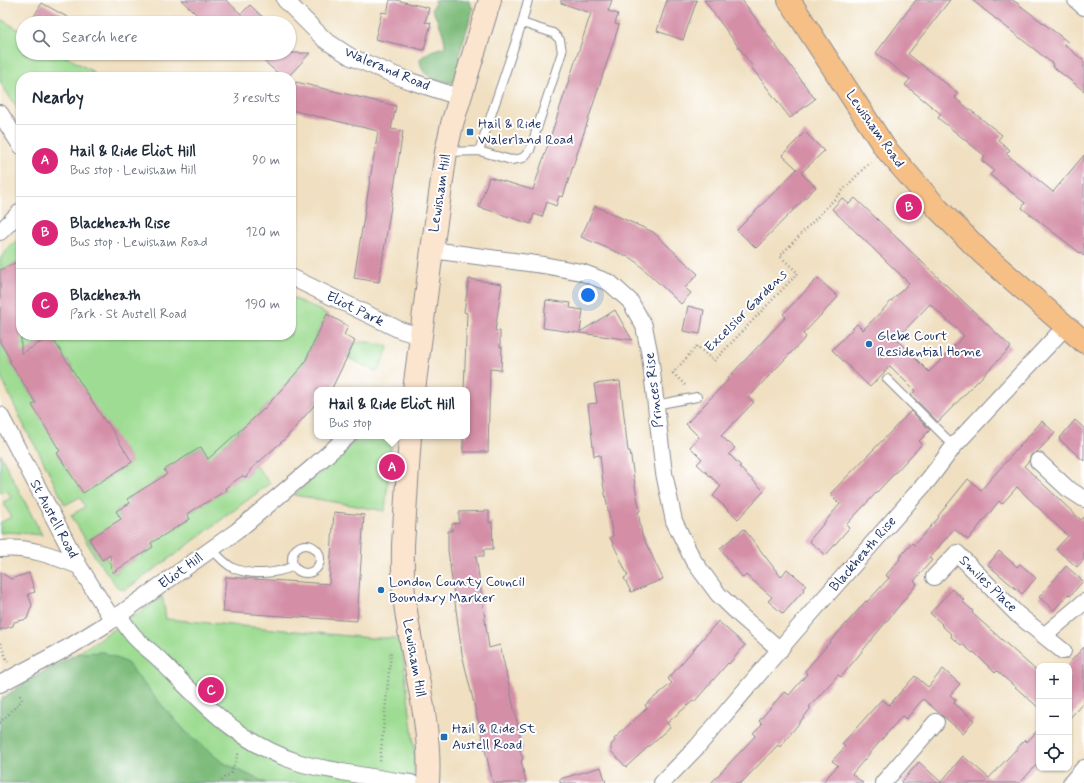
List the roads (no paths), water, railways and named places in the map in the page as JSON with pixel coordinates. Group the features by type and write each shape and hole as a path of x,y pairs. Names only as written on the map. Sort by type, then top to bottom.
{"main road":[{"name":"Lewisham Road","path":"789,0 885,148 938,209 983,254 1084,342"}],"street":[{"name":"Walerand Road","path":"285,0 325,40 351,57 407,80 460,97"},
{"name":"Lewisham Hill","path":"414,387 446,152 452,124 490,0"},
{"path":"0,113 16,138"},
{"path":"0,232 16,216"},
{"name":"Princes Rise","path":"432,250 550,266 581,272 610,284 630,302 644,326 650,356 664,473 674,521 693,560 718,594 780,650"},
{"name":"Eliot Park","path":"296,279 400,330 420,336"},
{"name":"Blackheath Rise","path":"662,783 697,747 929,480 954,446 1065,327"},
{"name":"St Austell Road","path":"0,415 79,566 115,617 126,623 133,635 158,657 205,706 244,737 273,753 301,763 411,783"},
{"name":"Eliot Hill","path":"0,684 71,646 212,549 313,467 345,439"},
{"name":"Lewisham Hill","path":"410,439 404,528 404,602 427,730 429,763 428,783"},
{"path":"1038,461 1067,488 1084,499"},
{"path":"0,549 9,548 29,550 79,566"},
{"name":"Smiles Place","path":"934,577 957,553 1018,614 1063,651"},
{"path":"1045,635 1084,602"},
{"path":"883,783 936,722"},
{"path":"1071,783 1084,768"}],"lane":[{"path":"479,152 522,23 528,0"},
{"path":"446,152 479,152 511,160 522,158 530,150 562,52 560,40 553,33 522,23"},
{"path":"887,379 954,446"},
{"path":"655,405 698,397"},
{"path":"212,549 223,561 242,571 264,574 286,570 294,566"}],"place":[{"name":"Hail & Ride Walerland Road","path":"470,132"},
{"name":"Blackheath Rise","path":"909,207"},
{"name":"Glebe Court Residential Home","path":"869,344"},
{"name":"Hail & Ride Eliot Hill","path":"392,467"},
{"name":"London County Council Boundary Marker","path":"381,590"},
{"name":"Blackheath","path":"211,690"},
{"name":"Hail & Ride St Austell Road","path":"444,737"}]}
